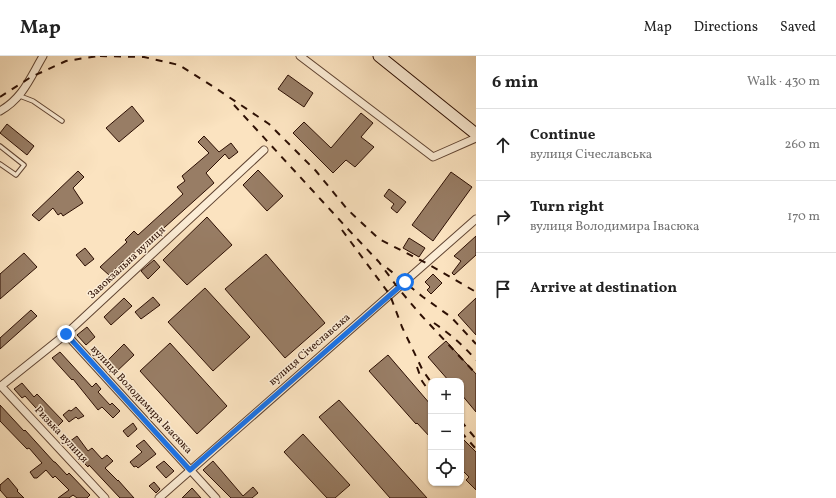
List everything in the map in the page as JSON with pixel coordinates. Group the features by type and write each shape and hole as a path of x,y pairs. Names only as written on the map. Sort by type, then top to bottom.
{"main road":[{"path":"379,56 476,134"}],"street":[{"path":"0,111 9,106 20,96 43,56"},
{"path":"300,56 433,157 476,138"},
{"name":"Завокзальна вулиця","path":"0,386 66,334 264,150"},
{"name":"вулиця Січеславська","path":"159,498 476,219"},
{"name":"вулиця Володимира Івасюка","path":"66,334 216,498"},
{"name":"Ризька вулиця","path":"0,386 105,498"}],"lane":[{"path":"20,96 33,101 62,121"},
{"path":"0,146 24,165 16,175 0,164"}],"building":[{"path":"288,75 313,93 304,107 278,89"},
{"path":"132,106 144,121 119,142 106,128"},
{"path":"361,113 373,123 361,137 374,147 355,167 346,160 333,173 293,133 304,122 331,148"},
{"path":"7,124 34,146 27,155 0,133"},
{"path":"204,136 219,152 231,143 238,152 229,159 225,154 206,173 214,183 165,227 150,238 125,263 123,261 109,275 100,267 127,242 125,240 134,231 138,235 183,194 177,187 185,181 182,176 209,153 198,142"},
{"path":"258,170 283,196 267,211 243,185"},
{"path":"78,171 84,177 73,188 83,203 63,216 61,213 58,215 53,208 39,221 32,215"},
{"path":"451,172 472,187 433,241 412,225"},
{"path":"389,189 406,202 397,213 391,208 394,204 384,196"},
{"path":"207,217 232,245 187,285 163,260"},
{"path":"476,236 476,255 454,275 452,273 461,261 454,256"},
{"path":"409,238 425,248 419,257 403,248"},
{"path":"85,248 94,259 85,266 76,255"},
{"path":"24,253 37,267 0,299 0,274"},
{"path":"266,254 325,323 285,358 225,289"},
{"path":"154,260 160,267 148,279 141,271"},
{"path":"433,274 442,283 431,294 427,290 430,287 425,282"},
{"path":"205,288 250,337 213,371 168,322"},
{"path":"153,297 160,305 141,319 135,312"},
{"path":"124,298 132,306 111,325 104,317"},
{"path":"476,298 476,335 458,315"},
{"path":"31,310 37,316 0,349 0,338"},
{"path":"87,327 95,337 86,345 77,335"},
{"path":"446,341 476,374 476,412 464,398 464,378 446,378 428,357"},
{"path":"170,343 227,406 197,434 140,371"},
{"path":"124,344 134,355 114,374 104,364"},
{"path":"60,352 92,387 96,383 101,389 98,392 110,405 112,403 120,411 113,418 102,407 98,410 73,379 72,380 52,358"},
{"path":"388,355 428,402 428,435 417,423 416,424 369,371"},
{"path":"22,383 34,397 37,394 63,421 55,429 25,396 22,398 14,389"},
{"path":"339,400 427,498 390,498 319,417"},
{"path":"0,405 67,475 69,473 90,495 87,498 77,498 73,495 69,498 58,498 69,490 55,476 53,478 46,470 37,478 34,478 30,472 42,463 29,448 27,449 0,421"},
{"path":"76,407 84,416 78,419 76,417 69,422 63,415"},
{"path":"133,423 137,429 128,437 123,431"},
{"path":"303,434 350,485 335,498 327,498 284,452"},
{"path":"77,436 88,451 92,448 102,459 107,455 113,461 105,468 134,498 120,498 89,465 88,467 78,457 79,456 69,442"},
{"path":"144,440 156,454 138,468 136,466 134,467 130,462 142,452 136,446"},
{"path":"464,440 476,452 476,490 466,480 469,477 464,472"},
{"path":"164,461 174,471 166,478 156,467"},
{"path":"213,461 243,496 253,487 258,493 252,498 231,498 203,470"},
{"path":"8,478 24,498 7,498 0,490 0,485"},
{"path":"154,482 160,489 156,493 149,486"},
{"path":"192,488 201,498 182,498"}],"railway":[{"path":"0,97 31,77 66,61 98,56"},
{"path":"100,56 144,57 179,65 269,124 316,171 347,209 379,239 426,263 476,292"},
{"path":"234,105 379,262 420,314 476,374"},
{"path":"342,230 390,295 402,327 423,371 428,378"},
{"path":"387,268 451,317 476,344"},
{"path":"434,323 456,340 476,360"},
{"path":"417,367 422,381 428,390"},
{"path":"464,425 476,439"},
{"path":"464,435 476,449"}],"route":[{"path":"66,334 190,470 405,282"}]}
